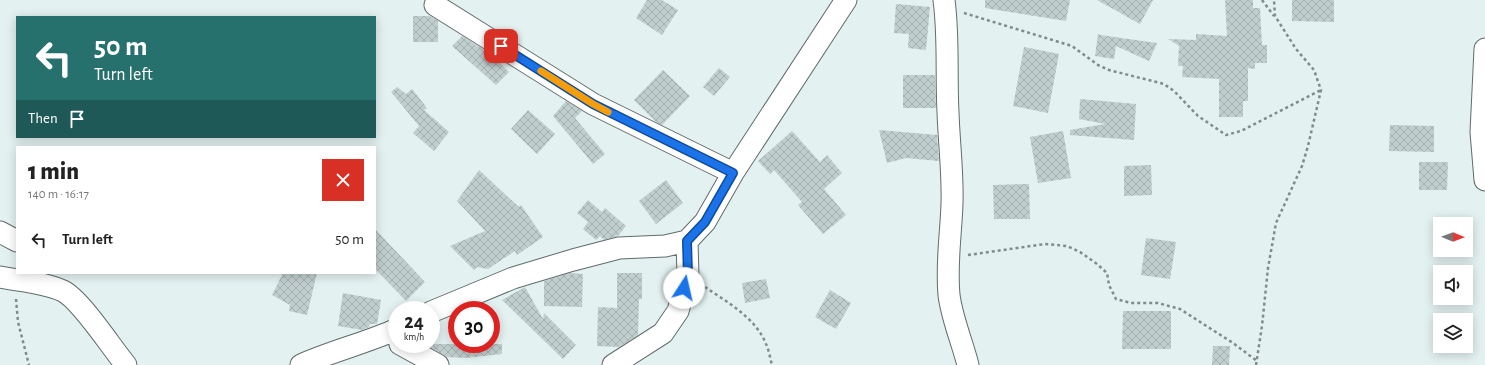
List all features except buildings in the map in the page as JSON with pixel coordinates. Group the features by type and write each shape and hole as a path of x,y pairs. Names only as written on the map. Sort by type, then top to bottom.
{"street":[{"path":"440,308 513,278 573,260 619,248 664,246 687,241 705,222 733,173 846,0"},
{"path":"944,3 952,203 948,258 949,294 956,327 968,365"},
{"path":"435,5 593,104 733,173"},
{"path":"1485,49 1481,132 1485,180"},
{"path":"0,232 16,240"},
{"path":"613,365 663,334 678,311 688,276 687,241"},
{"path":"51,274 64,291 81,307 126,365"},
{"path":"6,278 39,283 64,291"},
{"path":"301,365 316,358 388,339"},
{"path":"419,353 438,365"}],"path":[{"path":"1256,363 1276,223 1302,166 1321,90 1314,70 1296,49 1275,16 1262,0"},
{"path":"1274,0 1275,16"},
{"path":"944,3 1072,46 1098,65 1108,70 1164,84 1174,91 1198,116 1226,135 1241,131 1321,90"},
{"path":"948,258 1045,244 1067,246 1080,252 1107,273 1108,285 1116,299 1131,303 1158,303 1180,310 1234,343 1256,363"},
{"path":"688,276 731,304 755,326 766,343 772,365"},
{"path":"6,278 29,365"}],"slow traffic":[{"path":"541,71 608,112"}],"route":[{"path":"501,46 593,104 733,173 705,222 687,241 688,276 684,288"}]}
